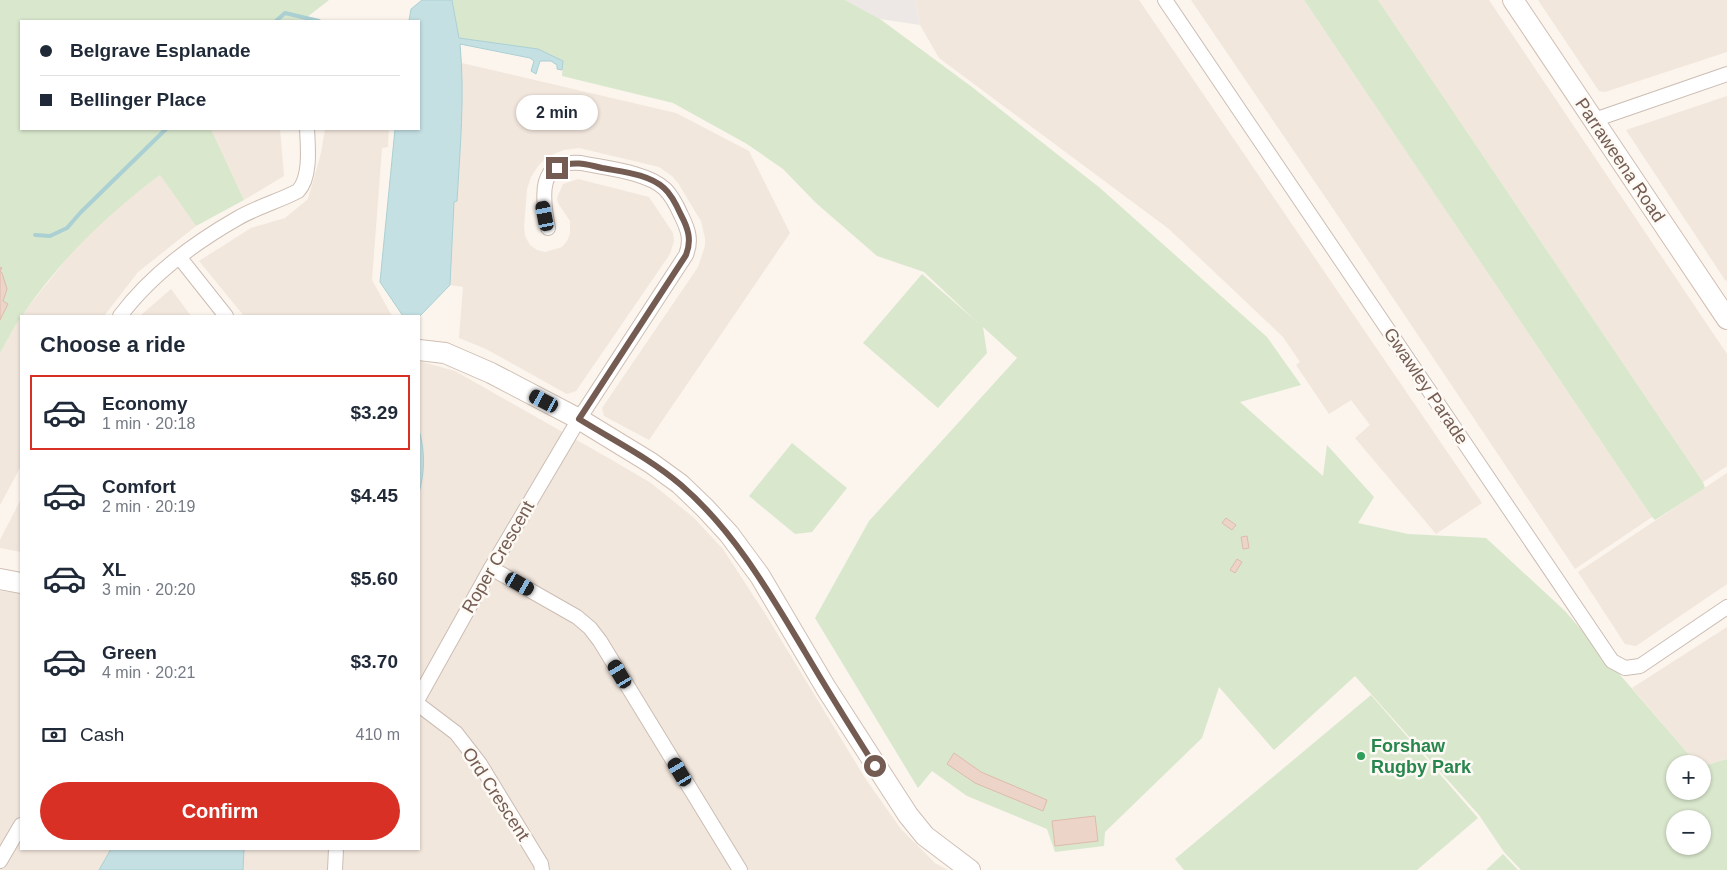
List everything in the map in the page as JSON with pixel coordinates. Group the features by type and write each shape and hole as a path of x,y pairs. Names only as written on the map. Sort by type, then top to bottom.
{"street":[{"name":"Gwawley Parade","path":"1165,0 1612,660 1624,668 1640,666 1727,607"},
{"name":"Parraweena Road","path":"1514,0 1725,313"},
{"path":"1594,120 1727,74"},
{"path":"121,315 150,281 180,258 240,217 298,191 303,186 306,178 307,130"},
{"name":"Roper Crescent","path":"420,694 491,568 579,419 686,255 690,240 688,229 672,197 656,183 647,178 622,172 571,163 563,164 551,173 543,188 543,204 548,228"},
{"path":"180,258 225,315"},
{"path":"420,350 445,353 491,373 579,419 651,463 680,484 729,534 760,576 831,696 908,815 926,836 969,870"},
{"path":"491,568 577,617 590,628 600,641 740,870"},
{"path":"0,579 20,583"},
{"name":"Ord Crescent","path":"420,706 456,733 480,764 541,864 542,870"},
{"path":"0,861 20,827"},
{"path":"334,870 336,850"}],"shaded area":[{"path":"845,0 915,0 920,25 880,19"},
{"path":"915,0 1139,0 1482,503 1436,534 1355,438 1370,425 1351,400 1329,414 1296,365 1300,362 1283,337 1169,229 939,58 920,25"},
{"path":"1191,0 1304,0 1652,517 1575,569"},
{"path":"1378,0 1489,0 1727,354 1727,466 1703,482"},
{"path":"1538,0 1727,0 1727,52 1605,92 1599,91"},
{"path":"462,63 676,113 749,151 790,233 649,440 604,416 602,408 698,267 705,246 701,221 678,183 659,167 579,148 556,153 545,159 538,166 531,177 527,189 524,227 525,236 530,245 537,250 545,252 562,247 567,241 570,234 570,221 558,203 557,198 563,184 578,179 649,197 673,233 674,241 670,254 576,391 567,394 486,349 459,338 463,287 450,285 450,256 454,201 457,201"},
{"path":"1727,96 1727,281 1626,130"},
{"path":"211,130 280,130 284,176 244,200"},
{"path":"325,130 389,130 388,147 382,148 372,280 391,315 243,315 199,261 251,228 285,218 308,199 321,153"},
{"path":"160,175 196,226 138,272 105,315 22,315 69,256 96,227 128,199"},
{"path":"171,289 190,315 141,315"},
{"path":"20,317 20,468 0,505 0,353"},
{"path":"420,361 455,371 610,459 651,483 693,517 723,549 766,615 865,778 901,829 935,863 948,870 243,870 244,850 420,850 420,489 422,482 423,444 420,434"},
{"path":"1727,473 1727,584 1636,646 1625,644 1578,572"},
{"path":"20,501 20,552 0,548 0,540"},
{"path":"0,591 20,593 20,850 110,850 99,870 0,870"},
{"path":"1727,627 1727,759 1711,764 1711,755 1689,755 1632,688"}],"green space":[{"path":"0,0 329,0 303,20 20,20 20,130 211,130 244,200 196,226 160,175 121,206 67,258 22,315 20,315 20,319 0,353"},
{"path":"452,0 845,0 880,19 972,87 1100,188 1267,337 1301,385 1240,402 1323,476 1327,445 1374,497 1358,523 1408,534 1486,538 1565,611 1689,755 1666,755 1666,800 1711,800 1711,764 1727,759 1727,870 1521,870 1504,852 1479,815 1355,676 1274,750 1219,687 1202,738 1105,832 1104,846 1055,852 1047,829 967,796 932,771 918,788 815,618 869,521 1017,358 983,327 987,353 938,408 863,343 922,274 977,322 924,272 877,256 816,203 783,169 747,144 673,103 562,76 563,61 538,49 459,38"},
{"path":"1304,0 1378,0 1703,482 1705,488 1655,520 1652,517"},
{"path":"792,443 847,488 812,532 795,534 749,496"},
{"name":"Forshaw Rugby Park","path":"1371,695 1478,818 1417,870 1184,870 1175,859"},
{"path":"1503,854 1518,870 1486,870"}],"water":[{"path":"422,0 452,0 459,38 538,49 563,61 562,70 557,69 557,65 551,61 540,61 536,74 531,71 534,61 530,58 460,44 462,122 457,201 454,202 450,285 420,316 402,315 380,282 395,130 420,130 420,20 409,20 411,9"},
{"path":"420,435 423,461 420,488"},
{"path":"110,850 244,850 243,870 99,870"}],"building":[{"path":"0,271 7,289 3,301 8,304 0,320"},
{"path":"1226,518 1236,525 1232,530 1222,523"},
{"path":"1247,536 1249,548 1243,549 1241,537"},
{"path":"1237,559 1242,562 1235,573 1230,570"},
{"path":"954,753 981,772 1047,800 1043,811 975,783 947,764"},
{"path":"1095,816 1098,841 1055,846 1052,821"}],"waterway":[{"path":"277,20 285,13 315,20"},
{"path":"35,235 50,236 67,228 165,130"}],"place":[{"name":"Forshaw Rugby Park","path":"1361,756"}],"route":[{"path":"557,168 563,164 581,164 647,178 665,189 672,197 688,229 690,240 686,255 579,419 651,463 680,484 729,534 760,576 826,688 875,766"}]}
